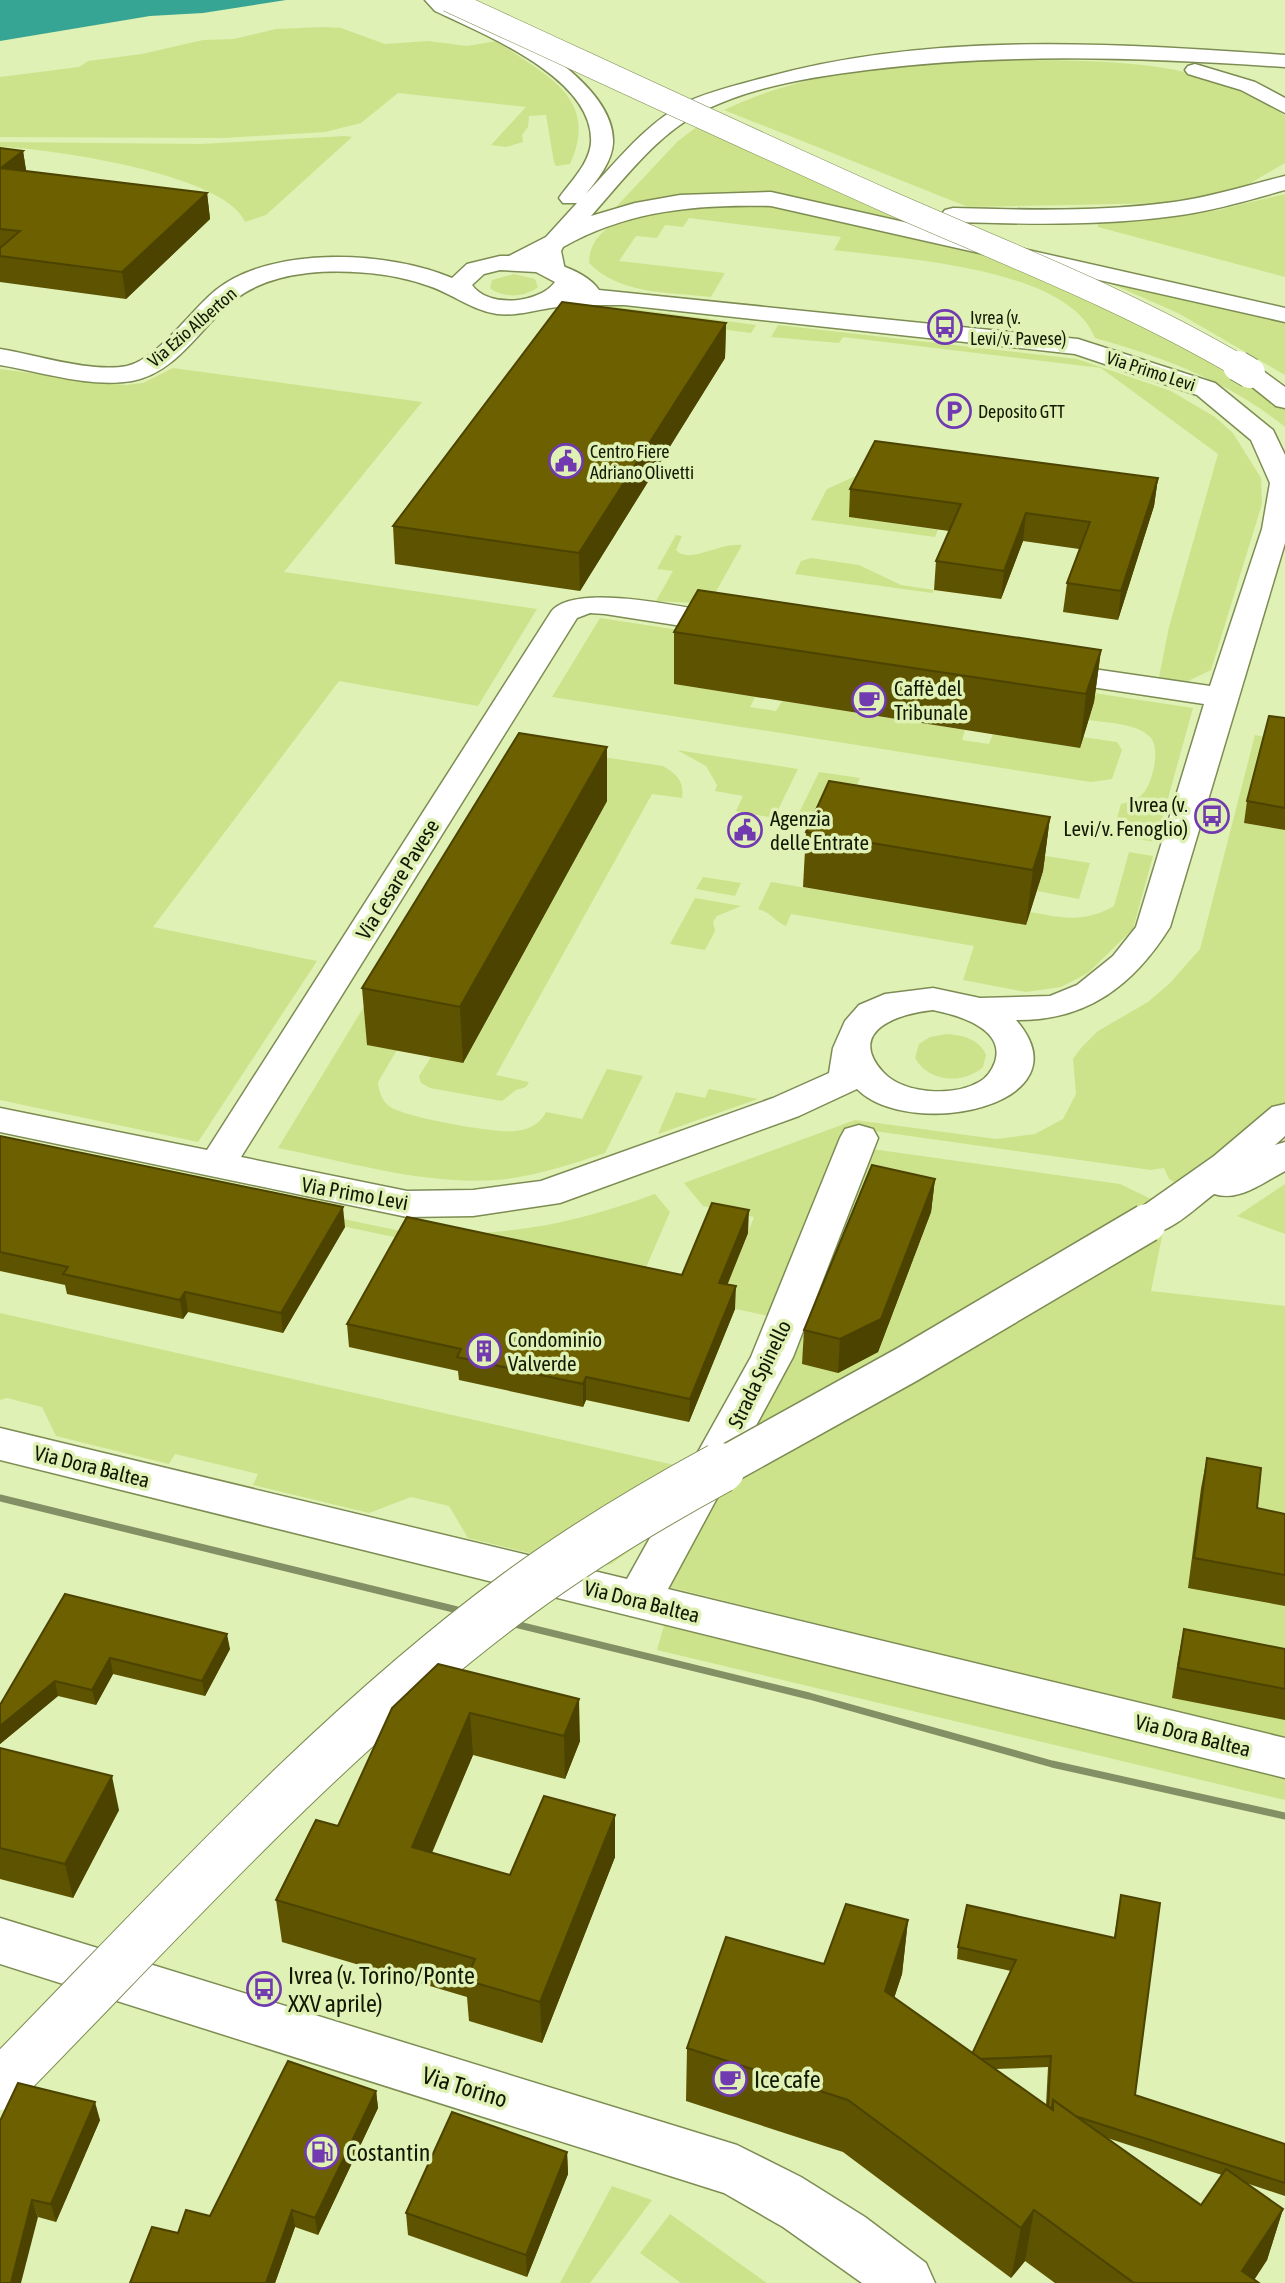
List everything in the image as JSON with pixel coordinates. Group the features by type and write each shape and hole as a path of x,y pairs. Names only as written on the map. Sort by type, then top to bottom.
{"main road":[{"path":"435,0 442,7 505,37 563,74 584,94 597,116 602,141 594,167 561,215 555,242"},
{"path":"448,0 823,169 892,203 1112,297 1185,334 1250,373 1285,400"},
{"path":"547,301 563,292 549,251 644,144 695,107 760,83 810,71 934,55 1155,52 1285,61"},
{"path":"1004,53 1183,67 1248,86 1285,107"},
{"path":"823,169 953,215 1284,311"},
{"path":"1227,198 1285,171"},
{"path":"953,215 1033,217 1158,211 1227,198 1285,183"},
{"path":"405,270 514,263 615,215 672,201 720,197 771,200 1284,311"},
{"name":"Via Primo Levi","path":"514,263 559,275 585,289 624,298"},
{"name":"Via Ezio Alberton","path":"0,356 110,373 133,373 150,366 228,292 246,282 289,269 334,265 405,270 437,278 481,303 515,307 547,301"},
{"path":"462,291 462,280 485,266"},
{"name":"Via Primo Levi","path":"547,301 585,297 624,298 1077,347 1206,389 1263,436 1284,482 1276,529 1259,574 1153,927 1128,962 1113,977 1059,1006 979,1009"},
{"name":"Via Cesare Pavese","path":"216,1166 566,612 587,604 761,629"},
{"path":"1018,667 1223,697"},
{"name":"Via Primo Levi","path":"1016,1047 1085,993"},
{"path":"942,1000 979,1009 1004,1026 1016,1047 1015,1065 1006,1080 975,1098 927,1102 886,1091 859,1070 851,1048 852,1037 864,1019 897,1002 942,1000"},
{"name":"Via Primo Levi","path":"0,1120 407,1204 473,1203 546,1194 786,1107 847,1079 851,1048"},
{"name":"Via Primo Levi","path":"786,1107 886,1091"},
{"path":"1236,1171 1285,1116"},
{"name":"Strada Spinello","path":"639,1600 772,1357 859,1139"},
{"path":"0,2085 278,1804 445,1653 516,1595 590,1544 683,1487 829,1408 1236,1171 1285,1154"},
{"name":"Via Dora Baltea","path":"0,1444 1285,1758"},
{"name":"Via Torino","path":"0,1941 737,2171 785,2196 863,2247 906,2283"},
{"path":"0,2110 24,2063 83,1967"}],"green space":[{"path":"341,28 385,44 428,41 467,46 497,41 548,77 573,104 578,121 578,141 570,164 556,166 554,162 546,115 529,116 528,127 522,135 523,142 506,147 491,145 526,107 398,93 361,123 325,132 224,138 0,137 0,77 79,67 88,61 142,54 203,40 234,39 276,29"},
{"path":"1007,60 1152,66 1222,82 1255,97 1285,116 1285,163 1247,185 1204,197 1167,203 968,207 724,110 792,85 862,70"},
{"path":"706,120 952,232 765,194 689,195 614,209 678,141"},
{"path":"352,137 266,215 245,222 231,205 205,190 172,177 56,152 0,147 0,142 200,144"},
{"path":"1285,194 1285,277 1098,227 1098,223 1108,219 1214,211"},
{"path":"767,205 995,254 1170,334 1285,409 1285,427 1241,396 1195,373 1095,338 1079,314 1052,296 1018,281 939,263 834,250 841,237 689,218 683,227 665,225 657,238 636,236 619,261 725,273 711,297 630,287 601,273 589,263 595,242 611,226 634,216 691,206"},
{"path":"514,274 535,279 538,287 514,295 501,294 490,288 492,280"},
{"path":"1098,278 1285,320 1285,375 1178,313"},
{"path":"605,305 756,325 751,333 574,310"},
{"path":"778,325 1077,359 1171,391 1215,417 1233,433 1261,478 1262,504 1211,670 1186,682 1158,682 1169,627 1218,454 1101,368 843,337 839,343 771,337"},
{"path":"173,368 422,402 284,572 537,609 478,706 339,681 153,927 317,961 198,1142 0,1100 0,369 125,385 143,383"},
{"path":"873,468 849,517 938,530 935,537 811,520 827,489"},
{"path":"676,535 682,536 676,550 682,554 697,554 742,545 713,597 695,603 656,601 673,571 657,569"},
{"path":"811,558 859,565 901,585 934,590 932,593 795,574 801,561"},
{"path":"600,618 1193,708 1156,842 1124,837 1129,821 1117,818 1121,804 1143,794 1153,772 1154,743 1138,729 1089,720 674,684 755,697 750,707 776,711 782,701 965,730 962,740 989,744 993,734 1079,748 1083,737 1117,742 1122,750 1112,779 1091,782 552,697"},
{"path":"1255,735 1265,737 1244,823 1285,830 1285,1103 1187,1190 1169,1179 1164,1168 1151,1170 846,1127 769,1316 0,1154 2,1148 396,1230 431,1233 496,1232 559,1223 655,1194 670,1212 641,1279 723,1296 754,1217 703,1206 684,1183 855,1120 996,1139 1035,1134 1063,1119 1076,1094 1073,1059 1081,1048 1098,1031 1148,1002 1170,983 1200,949"},
{"path":"523,745 663,766 679,779 682,798 652,794 496,1075 529,1082 526,1087 516,1090 502,1101 430,1088 421,1083 419,1076 431,1057 463,1063 607,801 367,1044 397,1050 378,1082 386,1104 430,1120 490,1130 526,1129 538,1123 546,1112 582,1119 607,1069 643,1076 605,1153 524,1176 469,1181 414,1176 278,1148"},
{"path":"677,750 798,769 774,818 736,811 743,796 715,791 717,785 706,766"},
{"path":"819,772 860,778 853,794 888,831 1090,863 1079,899 1037,891 1043,871 795,821"},
{"path":"1129,852 1153,856 1133,929 1088,973 1061,987 1026,992 963,980 974,946 791,914 786,926 758,909 771,882 1026,925 1030,912 1083,917 1114,906"},
{"path":"703,877 741,883 735,896 696,889"},
{"path":"695,898 741,906 717,916 713,922 715,931 705,950 670,944"},
{"path":"946,1034 964,1037 979,1045 986,1055 983,1067 966,1077 946,1078 928,1072 921,1066 915,1058 919,1044 930,1037"},
{"path":"709,1089 758,1099 658,1134 676,1092 705,1098"},
{"path":"872,1149 1120,1184 1168,1207 1151,1291 1285,1306 1285,1739 669,1587"},
{"path":"1285,1184 1285,1234 1237,1216"},
{"path":"0,1313 692,1469 653,1534 611,1564 591,1568 468,1538 449,1506 411,1497 369,1513 253,1485 258,1474 175,1454 169,1464 56,1436 42,1407 7,1398 0,1400"},
{"path":"665,1622 1285,1770 1285,1800 657,1650"},
{"path":"612,2186 652,2200 590,2283 560,2283"},
{"path":"670,2214 767,2283 681,2283 640,2253"}],"water":[{"path":"0,0 286,0 203,13 150,16 0,41"}],"building":[{"path":"0,148 23,151 1,168 207,193 122,272 0,256 0,248 20,231 0,229"},
{"name":"Centro Fiere Adriano Olivetti","path":"562,302 726,323 579,553 393,526"},
{"path":"875,441 1158,478 1121,591 1067,583 1090,522 1026,513 1004,571 936,561 961,504 850,489"},
{"path":"698,590 1101,650 1086,694 674,632"},
{"path":"1269,716 1285,718 1285,808 1247,801"},
{"path":"519,733 607,747 460,1007 362,988"},
{"path":"829,781 1050,817 1033,870 806,832"},
{"path":"0,1136 343,1207 281,1313 185,1292 180,1300 63,1274 68,1267 0,1252"},
{"path":"872,1165 935,1179 881,1319 840,1339 804,1330"},
{"path":"712,1203 749,1210 719,1283 736,1286 690,1399 586,1377 583,1384 457,1357 461,1349 347,1324 407,1217 682,1275"},
{"path":"1207,1458 1261,1468 1257,1508 1285,1514 1285,1575 1194,1558"},
{"path":"65,1594 227,1634 202,1681 110,1658 92,1690 55,1681 0,1726 0,1705"},
{"path":"1184,1629 1285,1649 1285,1689 1178,1668"},
{"path":"438,1664 579,1699 564,1736 470,1713 412,1847 510,1875 544,1796 615,1815 540,2002 466,1980 475,1959 276,1900 316,1820 338,1826 392,1708"},
{"path":"0,1748 112,1776 65,1864 0,1848"},
{"path":"1121,1895 1160,1903 1135,2095 1285,2144 1285,2183 1075,2116 1053,2100 1052,2108 1048,2107 1051,2056 980,2059 972,2054 1016,1960 958,1947 967,1905 1115,1938"},
{"path":"846,1904 908,1920 885,1991 1053,2110 1053,2100 1201,2205 1226,2169 1283,2209 1242,2271 1259,2283 1134,2283 1034,2210 1021,2228 848,2100 687,2048 726,1937 824,1964"},
{"path":"288,2061 376,2091 315,2218 292,2210 266,2283 130,2283 152,2227 178,2233 186,2210 210,2216"},
{"path":"18,2083 95,2102 51,2204 32,2200 11,2283 0,2283 0,2121"},
{"path":"452,2112 567,2152 526,2255 406,2213"}],"railway":[{"path":"0,1498 809,1696 1052,1764 1285,1816"}],"place":[{"name":"Ivrea (v. Levi/v. Pavese)","path":"945,327"},
{"name":"Deposito GTT","path":"954,411"},
{"name":"Centro Fiere Adriano Olivetti","path":"566,461"},
{"name":"Caffè del Tribunale","path":"869,700"},
{"name":"Ivrea (v. Levi/v. Fenoglio)","path":"1212,816"},
{"name":"Agenzia delle Entrate","path":"745,830"},
{"name":"Condominio Valverde","path":"484,1351"},
{"name":"Ivrea (v. Torino/Ponte XXV aprile)","path":"264,1989"},
{"name":"Ice cafe","path":"730,2079"},
{"name":"Costantin","path":"322,2152"}]}
